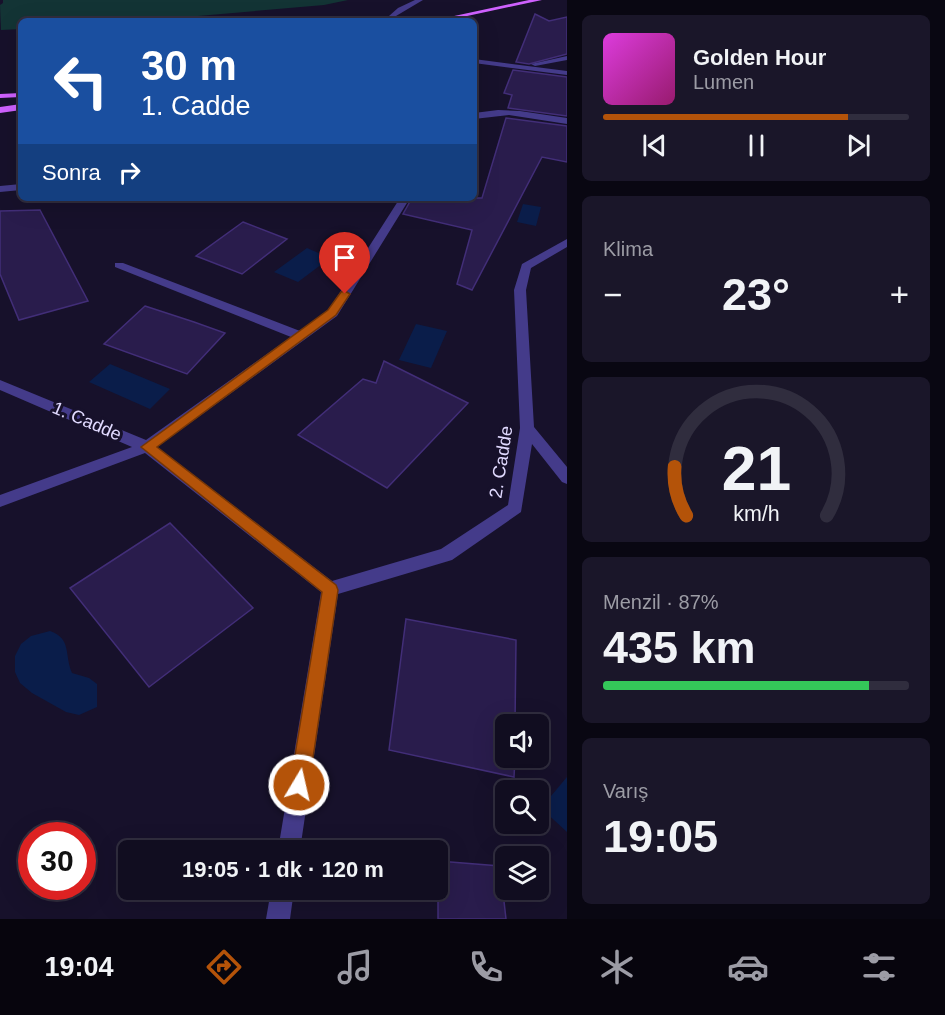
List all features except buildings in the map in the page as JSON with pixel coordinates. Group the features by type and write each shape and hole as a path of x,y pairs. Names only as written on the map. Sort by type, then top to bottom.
{"main road":[{"path":"449,18 539,0"},
{"path":"0,96 18,95"},
{"path":"0,110 18,107"}],"street":[{"path":"394,18 392,16 400,9 420,0"},
{"path":"524,66 567,58"},
{"path":"477,61 567,73"},
{"path":"477,115 489,112 521,112 567,121"},
{"path":"0,189 18,187"},
{"path":"0,501 147,447 333,313 403,201"},
{"name":"2. Cadde","path":"330,590 446,555 515,508 527,428 520,290 526,266 567,242"},
{"path":"119,265 301,336"},
{"name":"1. Cadde","path":"0,385 147,447 330,590"},
{"path":"527,428 567,478"},
{"path":"291,840 330,590"},
{"path":"279,919 282,900"}],"green space":[{"path":"3,0 348,0 324,5 174,18 18,18 18,29 1,30 0,5"}],"water":[{"path":"523,204 541,207 536,226 517,222"},
{"path":"307,248 330,258 298,282 274,272"},
{"path":"416,324 447,331 431,368 399,360"},
{"path":"110,364 170,389 150,409 89,382"},
{"path":"50,631 62,638 65,643 72,673 89,678 97,684 97,707 79,715 66,712 32,693 20,683 15,672 15,656 21,644 31,636"},
{"path":"567,777 567,832 549,815 549,798"}],"route":[{"path":"299,785 330,590 147,447 333,313 345,294"}]}
